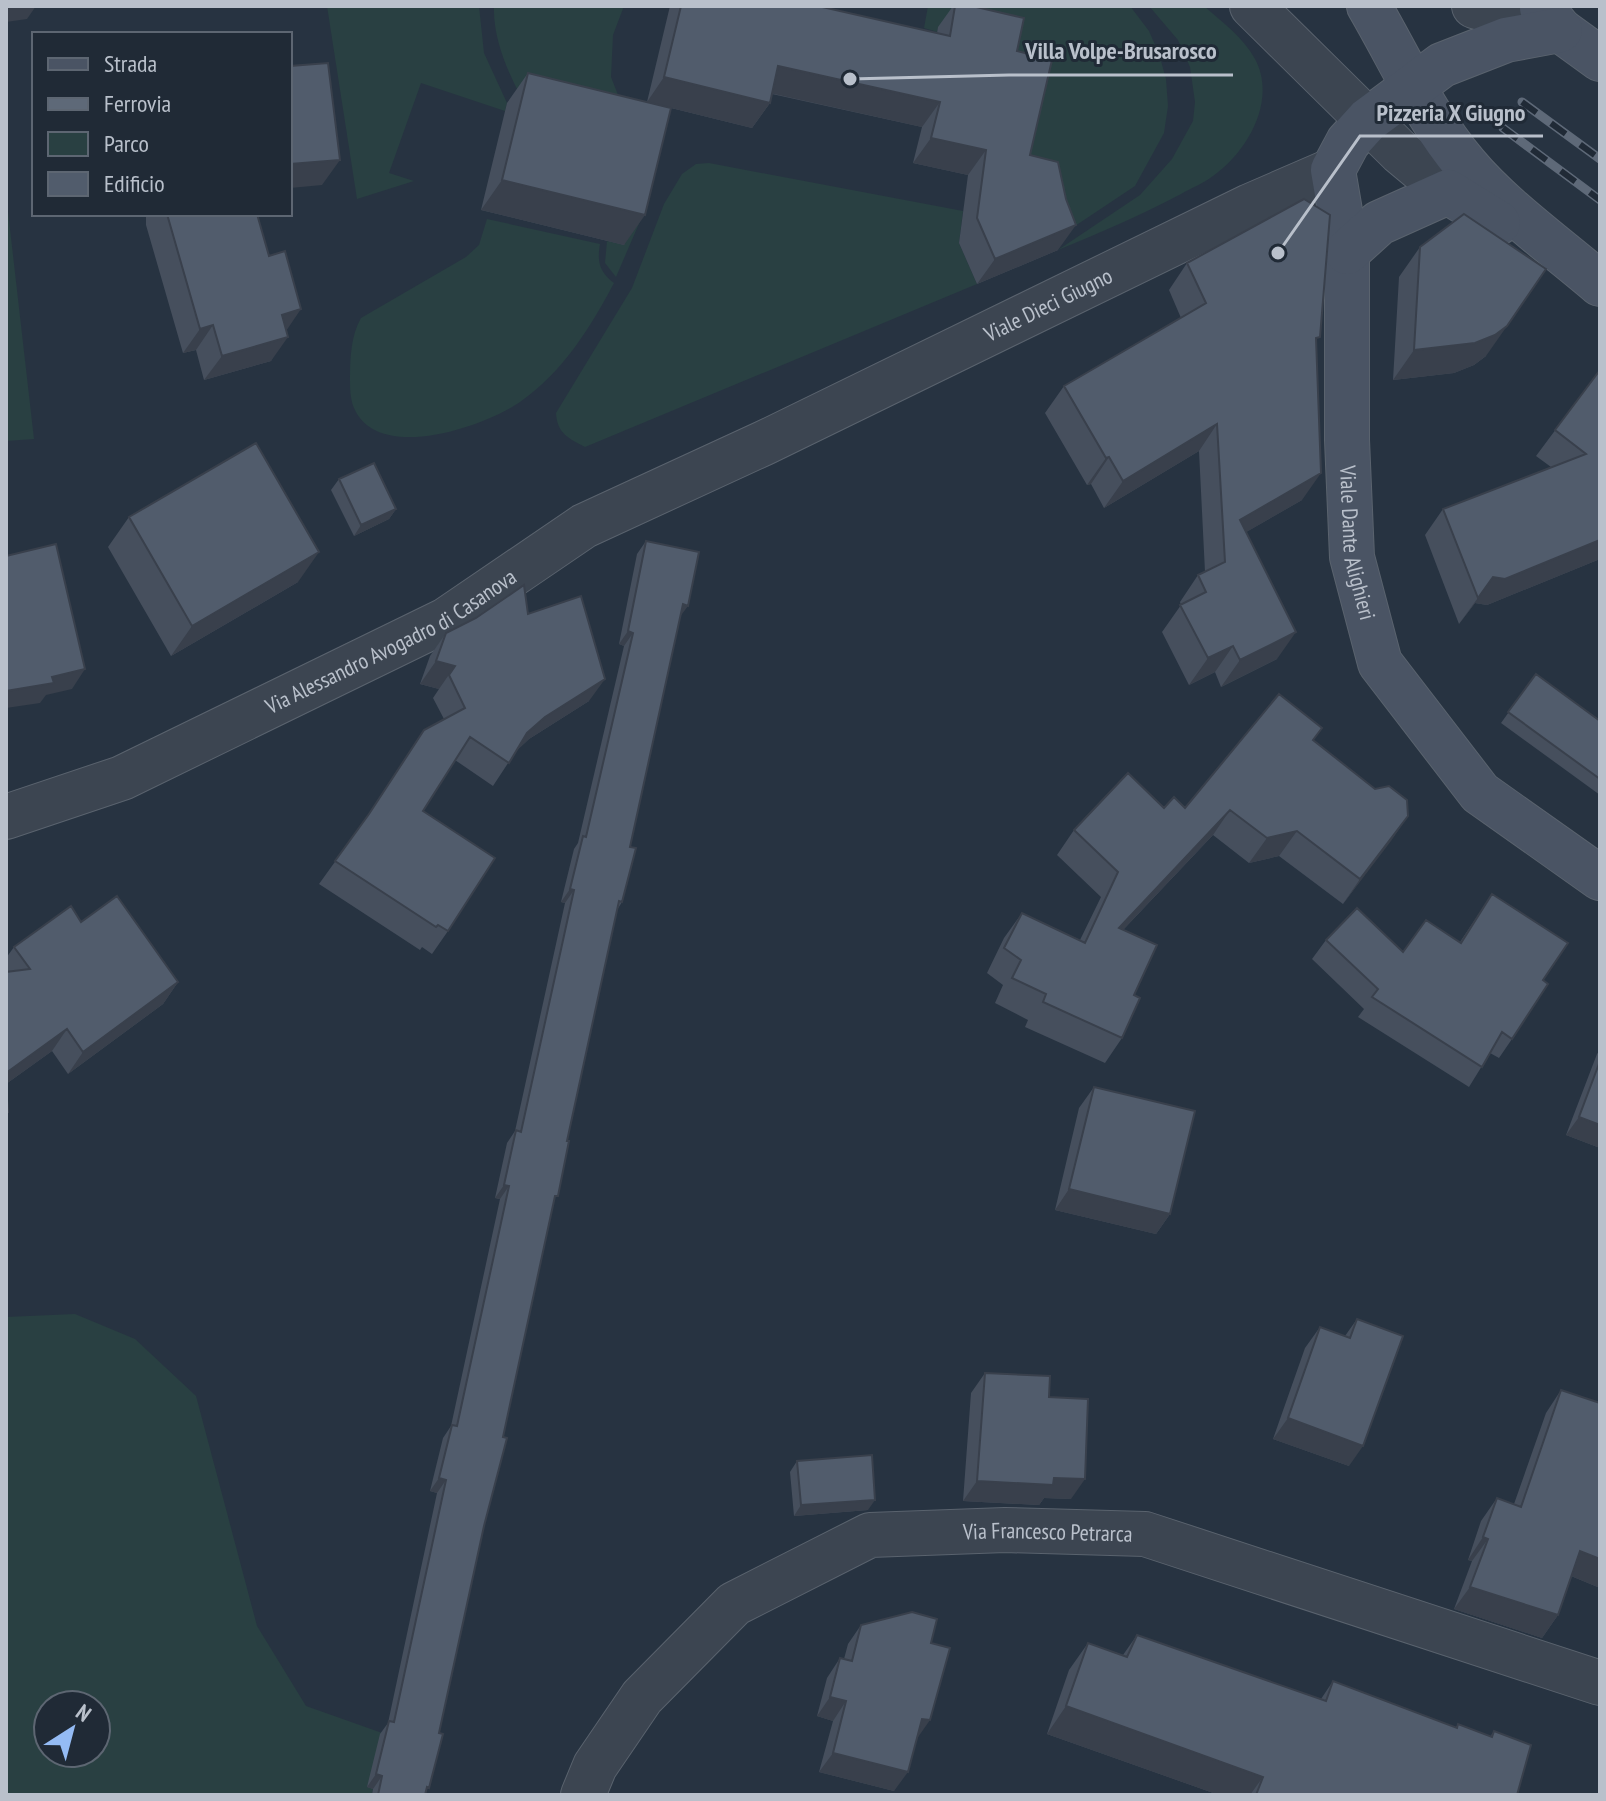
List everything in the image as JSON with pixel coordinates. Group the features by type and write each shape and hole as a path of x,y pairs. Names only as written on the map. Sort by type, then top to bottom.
{"main road":[{"path":"1369,6 1445,138 1467,167 1600,285"},
{"path":"1333,170 1348,142 1368,120 1414,84 1442,65 1551,18 1600,59"},
{"name":"Viale Dante Alighieri","path":"1333,170 1347,252 1347,440 1352,557 1380,663 1480,793 1600,878"},
{"path":"1347,252 1379,223 1448,192 1600,285"}],"street":[{"path":"1252,6 1400,152 1448,192"},
{"path":"1474,6 1551,18"},
{"name":"Viale Dieci Giugno","path":"764,443 1250,206 1333,170"},
{"name":"Via Alessandro Avogadro di Casanova","path":"6,817 122,778 446,620 584,526 764,443"},
{"name":"Via Francesco Petrarca","path":"583,1795 595,1766 642,1697 734,1604 870,1535 1005,1530 1145,1534 1600,1683"}],"green space":[{"path":"327,6 479,6 484,53 507,103 505,111 421,83 389,173 414,181 357,199"},
{"path":"494,6 624,6 613,35 611,77 618,95 635,117 644,212 616,277 605,263 607,241 624,245 541,131 522,99 497,36"},
{"path":"928,6 1130,6 1149,31 1159,54 1166,79 1168,106 1164,133 1135,186 1054,240 938,28 937,32 924,28"},
{"path":"1149,6 1204,6 1238,37 1255,59 1261,75 1263,91 1255,124 1237,153 1209,179 1166,202 1058,250 1140,195 1172,159 1193,121 1195,102 1190,67 1178,40"},
{"path":"709,163 963,211 959,243 977,284 585,447 564,434 556,413 632,288 664,204 682,174 696,164"},
{"path":"6,194 34,439 6,441"},
{"path":"487,219 600,244 600,266 614,283 596,316 549,377 520,402 483,421 433,435 408,437 385,434 367,425 354,408 350,389 352,347 361,318 466,257 479,245"},
{"path":"75,1314 135,1339 196,1396 257,1626 306,1706 385,1734 367,1787 373,1789 372,1795 6,1795 6,1317"}],"building":[{"path":"681,6 818,6 950,36 955,6 972,6 1024,18 1017,51 1052,60 1030,155 1058,162 1066,199 1076,225 995,259 977,218 986,150 931,138 940,102 778,66 770,103 664,77"},
{"path":"328,63 340,160 292,164 292,66"},
{"path":"528,73 671,108 645,215 502,180"},
{"path":"1304,199 1330,215 1320,337 1316,338 1321,473 1240,520 1296,632 1240,660 1233,646 1208,658 1180,605 1206,592 1198,575 1225,562 1217,424 1123,481 1064,386 1206,303 1187,263"},
{"path":"1464,214 1546,269 1507,326 1495,335 1475,343 1414,350 1420,247"},
{"path":"168,216 258,216 269,256 285,251 301,309 282,315 288,337 222,356 213,325 200,329"},
{"path":"1600,370 1600,540 1505,579 1493,577 1478,598 1443,509 1586,454 1555,430"},
{"path":"256,443 319,552 192,626 129,517"},
{"path":"374,463 396,509 361,525 339,479"},
{"path":"646,541 699,552 688,606 683,604 630,847 636,848 622,902 619,901 558,1196 555,1196 503,1437 507,1438 484,1526 439,1733 443,1734 429,1788 425,1795 378,1795 382,1776 376,1774 389,1721 394,1722 446,1480 439,1478 452,1425 457,1426 509,1186 504,1185 516,1130 521,1132 574,890 570,889 583,836 586,837 633,633 628,631"},
{"path":"56,544 85,669 52,677 54,683 6,691 6,556"},
{"path":"524,585 528,614 581,596 605,679 545,717 527,733 509,763 470,737 423,811 495,858 448,931 438,925 436,927 335,861 424,730 465,708 449,675 455,666 436,661 446,633 476,618"},
{"path":"1536,674 1600,721 1600,779 1508,712"},
{"path":"1279,694 1322,728 1313,740 1375,789 1389,786 1407,800 1408,816 1360,879 1297,831 1267,838 1230,810 1119,928 1157,945 1134,995 1140,998 1122,1038 1043,1002 1046,994 1012,978 1021,960 1004,948 1022,913 1085,943 1118,872 1074,830 1128,773 1164,808 1174,797 1185,808"},
{"path":"1492,894 1568,943 1543,980 1548,984 1512,1039 1502,1032 1482,1067 1372,997 1378,989 1326,940 1357,908 1403,952 1426,920 1461,943"},
{"path":"117,896 178,982 83,1052 67,1029 6,1073 6,972 30,969 14,947 71,906 81,922"},
{"path":"1600,1061 1600,1125 1579,1117"},
{"path":"1094,1087 1195,1111 1170,1214 1069,1189"},
{"path":"1357,1319 1403,1336 1363,1446 1288,1418 1320,1327 1350,1338"},
{"path":"985,1373 1050,1376 1049,1397 1088,1399 1085,1479 1054,1478 1053,1485 977,1481"},
{"path":"1561,1390 1600,1403 1600,1559 1580,1551 1558,1615 1470,1587 1488,1539 1483,1537 1497,1498 1521,1507"},
{"path":"872,1455 875,1500 801,1505 797,1461"},
{"path":"912,1612 937,1619 931,1643 950,1648 930,1720 922,1719 908,1772 833,1753 846,1701 830,1697 840,1658 852,1661 861,1625"},
{"path":"1137,1635 1326,1701 1333,1681 1457,1728 1458,1724 1492,1737 1494,1731 1531,1745 1517,1795 1256,1795 1263,1777 1066,1706 1088,1643 1127,1657"}],"railway":[{"path":"1522,102 1600,159"},
{"path":"1503,128 1600,200"}],"place":[{"name":"Villa Volpe-Brusarosco","path":"850,79"},
{"name":"Pizzeria X Giugno","path":"1278,253"}]}
